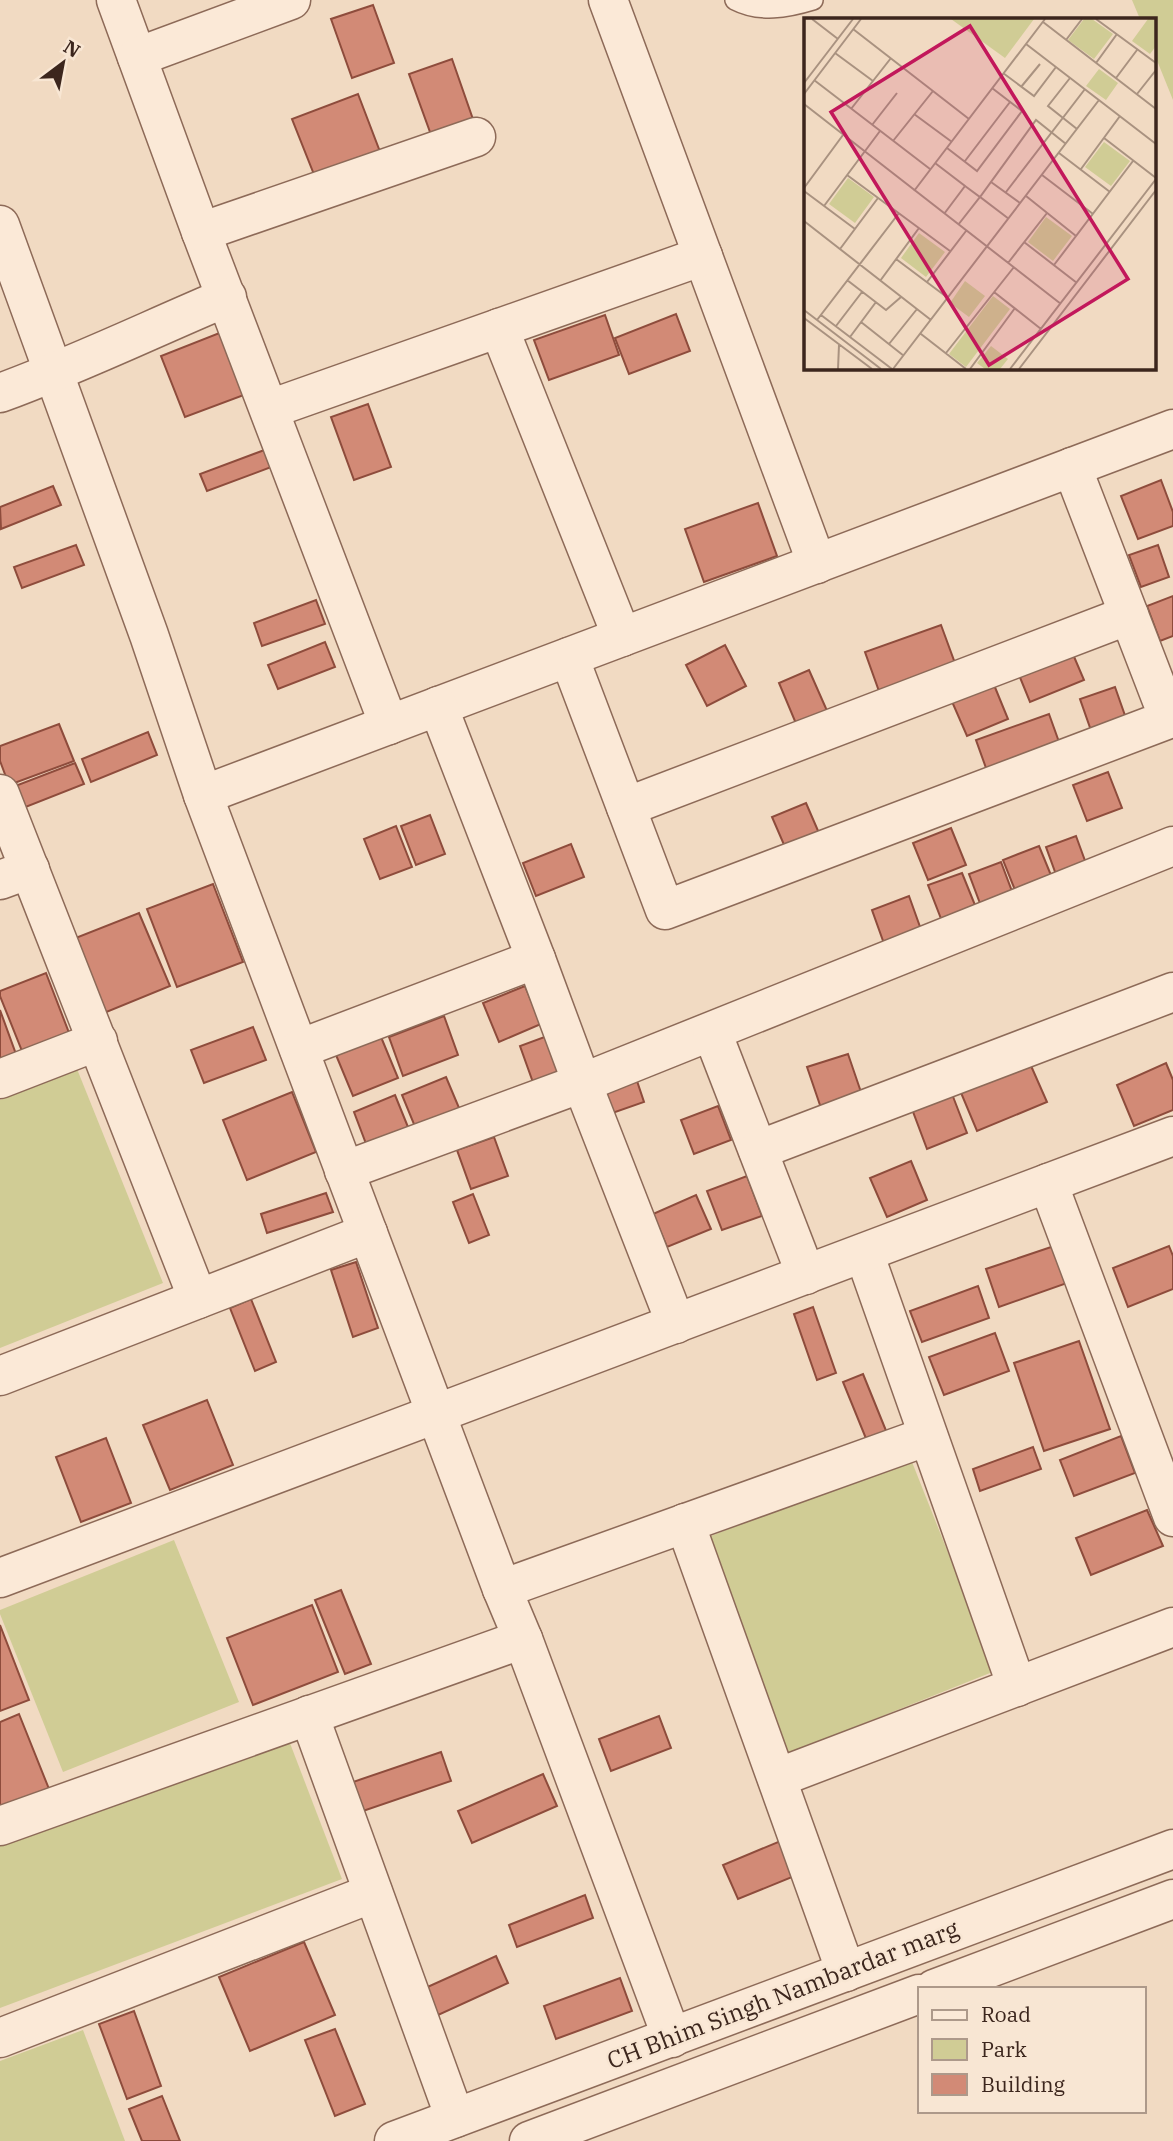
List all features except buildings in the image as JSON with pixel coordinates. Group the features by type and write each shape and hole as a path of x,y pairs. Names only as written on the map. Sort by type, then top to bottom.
{"street":[{"path":"116,0 201,232 389,725"},
{"path":"137,57 291,0"},
{"path":"608,0 817,564"},
{"path":"201,232 476,136"},
{"path":"0,225 149,635 203,796 523,1639 671,2038"},
{"path":"270,409 703,256"},
{"path":"0,393 55,373 227,297"},
{"path":"499,328 622,637"},
{"path":"203,796 1173,429"},
{"path":"569,657 666,910 1169,719 1072,467"},
{"path":"626,807 1129,615"},
{"path":"438,706 676,1324"},
{"path":"0,794 15,874 98,1041 198,1299"},
{"path":"344,1171 582,1083 1173,846"},
{"path":"299,1049 536,959"},
{"path":"758,1150 1173,992"},
{"path":"712,1032 806,1275"},
{"path":"0,1079 98,1041"},
{"path":"2,1572 436,1414 1173,1136"},
{"path":"1048,1183 1173,1517"},
{"path":"0,1376 368,1233"},
{"path":"864,1253 1017,1687"},
{"path":"502,1589 928,1436"},
{"path":"685,1523 846,1972"},
{"path":"777,1778 1173,1627"},
{"path":"0,1826 523,1639"},
{"path":"309,1715 455,2118"},
{"name":"CH Bhim Singh Nambardar marg","path":"394,2141 1173,1849"},
{"path":"0,2038 373,1893"},
{"name":"CH Bhim Singh Nambardar marg","path":"939,1987 1173,1899"},
{"name":"CH Bhim Singh Nambardar marg","path":"528,2141 918,1994"}],"lane":[{"path":"735,0 760,9 792,6 813,0"}],"green space":[{"path":"1132,0 1173,0 1173,100 1156,58 1156,18 1140,18"},
{"path":"77,1069 163,1283 0,1348 0,1100"},
{"path":"910,1457 995,1671 787,1754 701,1540"},
{"path":"174,1540 239,1702 63,1772 0,1610"},
{"path":"288,1738 342,1879 0,2008 0,1846"},
{"path":"83,2030 125,2141 0,2141 0,2061"}]}
